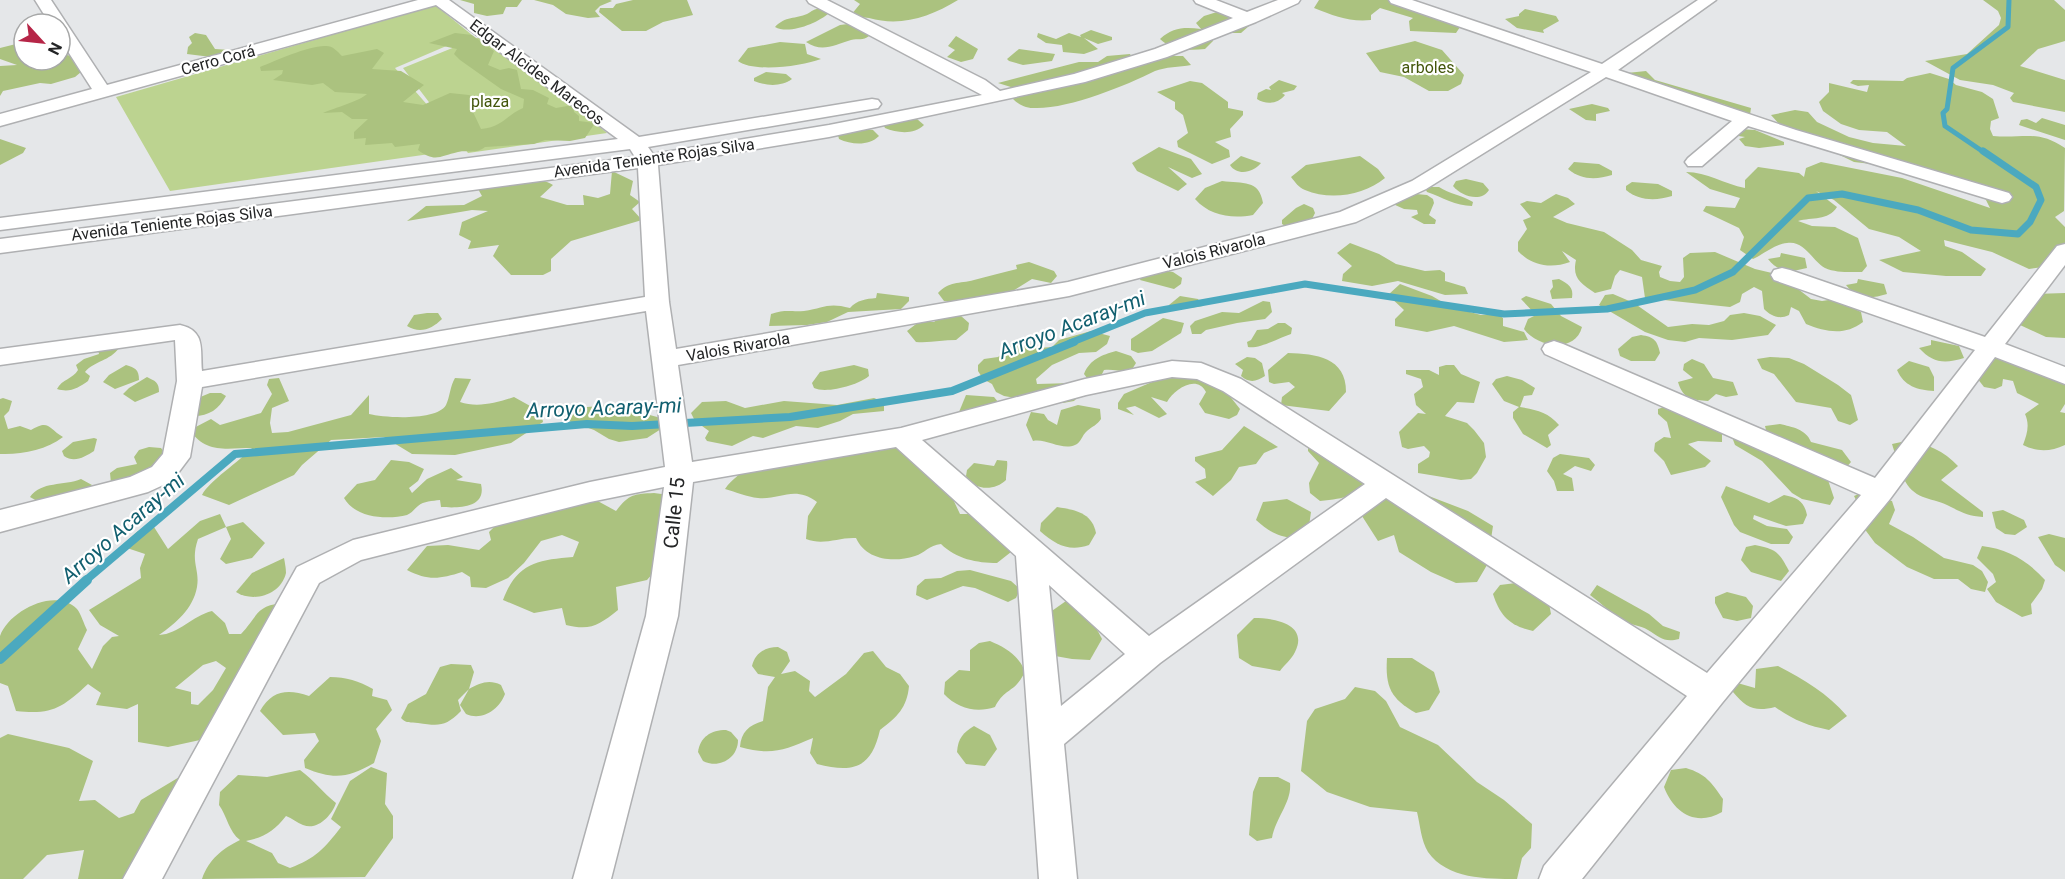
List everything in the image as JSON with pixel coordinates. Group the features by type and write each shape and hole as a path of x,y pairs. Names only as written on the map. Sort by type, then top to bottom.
{"street":[{"name":"Cerro Corá","path":"0,120 438,0"},
{"name":"Edgar Alcides Marecos","path":"438,0 642,152"},
{"path":"815,0 979,84 997,98"},
{"path":"1202,0 1227,10"},
{"name":"Avenida Teniente Rojas Silva","path":"0,246 178,222 642,152 772,122 979,84 1134,43 1227,10 1249,9 1292,0"},
{"path":"1397,0 1745,119 1894,167 2002,197"},
{"name":"Valois Rivarola","path":"666,359 1069,289 1348,217 1419,185 1603,72 1708,0"},
{"name":"Avenida Teniente Rojas Silva","path":"0,224 191,198 829,131 997,98 1161,54 1249,9"},
{"path":"72,45 102,91"},
{"path":"1695,162 1745,119"},
{"name":"Calle 15","path":"592,879 662,616 678,461 657,302 642,152"},
{"path":"178,222 191,198"},
{"path":"1558,879 1710,693 1880,492 2040,280 2065,251"},
{"path":"1782,275 1991,347 2065,376"},
{"path":"190,381 657,302"},
{"path":"0,357 180,332 187,336 190,381 176,457 162,474 138,485 6,524"},
{"path":"1554,349 1880,492"},
{"path":"142,879 308,575 353,551 590,492 678,461 901,437 1085,387 1172,369 1201,371 1232,385 1710,693"},
{"path":"901,437 1148,654"},
{"path":"1047,738 1148,654 1387,483"},
{"path":"1031,550 1058,879"}],"green space":[{"path":"460,0 522,0 517,7 506,7 503,14 487,16 474,13 474,4"},
{"path":"534,0 612,1 595,11 600,17 588,18 566,14 553,5"},
{"path":"633,0 687,0 693,15 663,22 646,31 622,31 599,12 600,8 613,8 616,4"},
{"path":"854,0 958,0 915,19 881,21 851,15 860,4"},
{"path":"1319,0 1391,0 1448,20 1460,27 1456,33 1410,31 1409,21 1413,18 1380,8 1371,15 1371,20 1349,19 1314,8"},
{"path":"1983,0 2054,0 2065,10 2065,41 2038,49 2020,66 2065,80 2065,112 2013,102 2010,98 2014,93 1993,85 1960,80 1925,61 1967,54 1999,25 2001,18 1998,11"},
{"name":"plaza","path":"435,5 472,35 395,68 457,139 403,68 487,34 607,133 468,153 465,149 170,191 116,97"},
{"path":"821,8 829,13 811,24 788,30 775,27 787,19 803,16"},
{"path":"1525,9 1556,16 1559,21 1543,30 1544,33 1517,28 1505,19 1519,16"},
{"path":"1217,12 1241,16 1245,18 1249,26 1241,33 1212,33 1213,41 1205,49 1181,49 1164,43 1160,39 1179,29 1201,29 1196,23 1204,16"},
{"path":"848,24 866,31 869,36 823,48 806,42 840,25"},
{"path":"1091,30 1112,37 1112,40 1098,44 1084,38 1098,49 1084,54 1063,52 1062,45 1046,43 1037,37 1038,33 1056,39 1069,33 1081,37 1080,35"},
{"path":"195,33 206,35 215,49 230,50 229,53 211,57 187,54 188,47 192,43 189,37"},
{"path":"455,33 472,35 494,51 488,65 500,70 509,68 517,70 521,89 533,90 549,98 547,104 556,108 573,105 579,121 595,123 585,138 485,147 438,157 429,156 418,150 420,144 395,147 392,143 365,145 366,138 354,139 354,132 368,119 352,119 342,112 323,113 367,94 335,92 323,83 312,85 273,80 282,74 283,70 261,71 260,67 319,46 331,47 342,56 377,49 384,53 372,69 401,71 424,85 403,102 423,105 450,93 469,95 481,100 473,112 481,129 499,124 523,108 524,99 501,89 460,60 454,54 457,49 429,43"},
{"path":"956,36 978,49 973,59 961,62 947,57 955,50 948,46"},
{"name":"arboles","path":"1415,41 1442,50 1464,75 1461,84 1448,91 1429,91 1404,77 1380,72 1366,53"},
{"path":"780,42 805,44 807,54 821,59 791,66 767,67 745,65 738,61 748,48"},
{"path":"12,45 12,63 0,59 0,48"},
{"path":"1019,49 1055,54 1052,61 1023,65 1007,59"},
{"path":"1165,49 1172,56 1183,56 1191,65 1159,70 1112,90 1062,105 1046,108 1024,106 1013,99 1014,88 998,83 1079,62 1098,62 1107,56 1130,54 1132,57"},
{"path":"72,56 79,57 84,63 78,68 81,72 75,77 51,84 40,83 3,91 0,96 0,66 12,65 12,72 72,72"},
{"path":"1646,71 1655,80 1751,108 1750,115 1723,104 1700,101 1627,73"},
{"path":"766,72 786,74 792,79 773,85 754,81 754,78"},
{"path":"1930,73 1949,79 1956,85 1982,92 1993,99 1999,118 1991,121 1990,129 1993,136 2038,137 2065,148 2064,211 2055,217 2065,227 2065,264 2029,269 1992,252 1944,240 1945,246 1962,252 1986,269 1981,276 1903,272 1879,260 1921,251 1899,237 1869,229 1834,200 1816,191 1837,207 1824,217 1798,221 1812,226 1835,227 1858,238 1867,266 1862,272 1829,270 1820,265 1804,248 1793,243 1778,245 1753,259 1740,250 1744,237 1739,228 1703,211 1706,206 1735,208 1740,198 1710,189 1686,172 1701,174 1745,188 1745,180 1758,167 1799,173 1804,177 1806,168 1821,162 1902,178 1990,208 1984,196 1889,166 1854,162 1781,126 1771,115 1795,110 1808,112 1817,122 1849,137 1873,143 1906,146 1887,132 1859,130 1841,124 1823,111 1819,102 1829,92 1829,83 1867,92 1869,85 1858,86 1850,83 1853,80 1903,81"},
{"path":"1279,80 1297,86 1294,90 1282,93 1285,95 1272,103 1257,99 1258,93 1266,89 1271,90 1269,87"},
{"path":"1190,81 1202,83 1228,102 1228,108 1243,111 1243,115 1230,129 1231,137 1215,142 1229,150 1230,157 1212,164 1178,147 1177,141 1188,133 1183,115 1175,109 1175,102 1157,92"},
{"path":"1592,104 1608,108 1610,111 1596,114 1596,121 1586,120 1569,109"},
{"path":"895,117 917,119 924,125 905,132 885,128 883,124"},
{"path":"2042,118 2065,125 2065,140 2019,125 2021,120 2027,119 2036,123"},
{"path":"851,128 873,130 879,136 870,142 860,144 839,139 838,135"},
{"path":"1739,129 1755,130 1784,142 1784,145 1759,148 1745,146 1739,139 1745,137 1732,135"},
{"path":"0,139 26,148 23,153 0,165"},
{"path":"1159,147 1191,159 1202,174 1192,178 1168,167 1187,184 1178,191 1137,171 1132,163"},
{"path":"1241,156 1261,163 1250,171 1237,171 1230,165"},
{"path":"1360,156 1378,169 1385,178 1367,189 1347,195 1326,195 1301,188 1291,177 1306,165"},
{"path":"1574,162 1599,164 1612,171 1612,175 1600,178 1583,177 1568,169"},
{"path":"612,171 633,181 630,195 640,202 632,209 642,220 571,241 551,259 551,271 543,275 511,275 493,256 499,245 468,249 471,241 459,235 462,222 488,211 472,210 407,221 426,206 464,205 482,196 478,189 526,179 545,181 553,185 540,197 567,205 584,205 583,195 598,198 610,194"},
{"path":"1466,179 1483,183 1489,190 1476,197 1461,193 1453,186 1456,181"},
{"path":"1222,181 1254,186 1261,195 1263,203 1253,215 1237,217 1214,213 1195,199 1205,188"},
{"path":"1632,182 1658,184 1672,191 1672,196 1654,199 1636,196 1626,190 1626,186"},
{"path":"1439,187 1469,200 1473,202 1472,206 1455,203 1427,192 1426,190"},
{"path":"1416,194 1427,195 1433,199 1434,203 1429,215 1436,220 1435,224 1424,224 1411,217 1418,214 1417,210 1404,209 1393,204 1400,197"},
{"path":"1556,194 1568,198 1575,204 1553,217 1567,223 1604,232 1632,250 1641,260 1662,266 1659,272 1660,277 1680,282 1684,277 1683,258 1690,253 1715,252 1755,269 1772,273 1789,282 1811,299 1822,301 1835,299 1861,312 1863,322 1849,329 1835,331 1806,324 1799,311 1791,307 1789,315 1775,316 1764,309 1762,291 1754,287 1742,294 1740,302 1730,307 1645,298 1642,277 1620,270 1615,276 1611,289 1595,293 1578,280 1575,271 1576,260 1562,251 1570,262 1549,266 1529,260 1518,251 1518,242 1527,229 1523,220 1531,217 1520,204 1527,201 1541,203"},
{"path":"1304,204 1313,208 1314,226 1291,229 1282,224 1282,220"},
{"path":"1350,243 1379,254 1396,264 1425,271 1440,270 1445,273 1445,281 1465,287 1468,294 1445,295 1398,281 1372,286 1342,281 1343,274 1352,266 1337,253"},
{"path":"1781,253 1805,258 1807,268 1786,271 1772,264 1768,259 1780,257"},
{"path":"1029,262 1054,271 1057,276 1051,283 1032,279 1008,294 954,302 944,301 938,293 950,285 1017,269 1016,265"},
{"path":"1162,270 1173,272 1182,278 1181,284 1174,289 1140,280 1142,275"},
{"path":"1559,279 1570,286 1572,298 1552,299 1550,291 1553,287 1552,280"},
{"path":"1858,279 1884,284 1887,294 1875,297 1860,296 1846,285 1857,283"},
{"path":"1400,284 1432,296 1451,307 1481,315 1497,314 1503,318 1503,326 1524,332 1528,340 1504,342 1454,326 1427,332 1395,326 1395,319 1404,310 1388,295"},
{"path":"877,293 909,297 909,301 901,309 848,312 827,322 807,325 769,326 771,314 831,306 850,308 865,299 876,298"},
{"path":"2065,293 2065,338 2046,337 2020,325 2019,317 2035,294"},
{"path":"1613,294 1634,303 1668,327 1692,324 1709,325 1724,321 1730,315 1744,313 1760,316 1776,325 1768,335 1732,340 1699,338 1685,342 1668,340 1645,332 1599,305 1605,295"},
{"path":"1180,296 1198,299 1203,306 1182,309 1169,305"},
{"path":"1526,296 1551,304 1561,316 1582,327 1578,336 1572,341 1555,345 1530,335 1524,329 1528,319 1536,315 1521,299"},
{"path":"1263,301 1270,302 1272,312 1265,319 1206,330 1201,334 1192,334 1190,326 1195,321 1222,312 1239,313"},
{"path":"438,313 442,319 421,330 407,326 414,315"},
{"path":"961,316 969,323 968,330 956,340 916,342 907,331 920,321 934,322 939,318"},
{"path":"1163,318 1184,323 1181,333 1152,351 1138,353 1131,350 1131,339"},
{"path":"1278,323 1285,323 1292,328 1291,334 1263,345 1248,347 1247,342 1257,330 1268,329"},
{"path":"1091,331 1110,336 1107,344 1096,352 1079,353 1052,365 1036,379 1037,384 1073,383 1082,393 1074,401 1037,402 1004,396 996,392 992,384 983,379 978,371 978,365 984,359 998,357 1015,343 1027,342 1038,348 1052,347 1059,340"},
{"path":"1641,335 1652,338 1656,342 1660,353 1655,361 1631,361 1620,356 1618,349 1632,337"},
{"path":"1931,340 1959,346 1964,358 1939,361 1929,357 1919,348 1931,345"},
{"path":"119,348 111,356 85,372 90,376 84,384 70,390 57,389 76,373 78,370 76,365 84,359 99,354 98,350"},
{"path":"1116,351 1131,356 1136,363 1131,371 1104,370 1099,380 1087,378 1084,374 1093,361"},
{"path":"1288,353 1319,357 1335,365 1341,371 1345,380 1346,392 1329,411 1281,405 1282,397 1295,387 1289,382 1274,384 1269,382 1268,370"},
{"path":"1247,357 1255,358 1262,363 1265,376 1253,381 1241,376 1243,370 1235,364"},
{"path":"1996,357 2065,380 2065,404 2060,412 2065,413 2065,445 2044,450 2023,445 2028,426 2025,414 2039,404 2017,393 2013,381 2003,379 2002,386 1995,389 1984,387 1977,378 1983,358"},
{"path":"1789,358 1804,364 1838,385 1851,395 1858,420 1850,425 1838,421 1831,408 1796,402 1774,374 1762,369 1757,359"},
{"path":"1692,359 1704,364 1713,378 1733,382 1738,395 1726,397 1716,394 1708,401 1689,398 1685,395 1678,382 1693,378 1683,370 1684,364"},
{"path":"1909,361 1929,367 1934,377 1934,391 1922,390 1903,380 1897,370"},
{"path":"126,365 136,370 139,380 115,389 103,382 109,375"},
{"path":"854,365 868,369 869,376 858,383 842,388 819,390 814,388 812,383 820,372"},
{"path":"1454,365 1461,374 1480,382 1474,403 1457,402 1445,416 1467,423 1484,443 1486,457 1471,479 1461,480 1418,473 1418,464 1429,457 1430,452 1424,446 1408,449 1402,447 1399,432 1418,413 1426,414 1416,405 1414,394 1423,387 1421,379 1406,374 1406,370 1429,370 1439,375 1439,367"},
{"path":"1201,375 1225,390 1240,409 1237,415 1229,419 1205,413 1199,404 1206,392 1197,384 1180,388 1167,402 1151,397 1167,414 1159,418 1135,406 1126,408 1134,415 1118,409 1118,403 1124,394 1166,376"},
{"path":"1507,376 1522,380 1535,388 1532,395 1524,396 1520,407 1542,412 1559,425 1548,435 1551,445 1547,448 1523,434 1513,418 1513,412 1519,407 1504,401 1492,384 1496,379"},
{"path":"147,377 156,382 159,392 135,402 123,394 129,388"},
{"path":"279,378 289,401 272,408 270,423 272,433 288,432 351,415 369,395 369,414 410,417 432,414 446,405 455,378 471,379 460,402 473,405 487,404 514,397 541,412 543,422 511,443 455,455 412,454 384,437 331,440 294,475 229,505 202,495 211,484 252,448 225,449 210,446 196,438 190,430 211,419 220,425 261,413 272,394 267,385 269,379"},
{"path":"210,393 221,393 226,396 213,411 194,416 198,398"},
{"path":"966,395 994,397 1003,408 971,418 959,412"},
{"path":"874,398 884,402 884,411 853,414 818,428 796,426 763,438 753,436 732,446 707,441 705,438 709,431 695,421 691,413 702,402 726,401 745,408 784,401 837,405"},
{"path":"0,399 12,401 9,411 4,416 8,429 20,426 31,430 45,425 63,437 33,451 0,454"},
{"path":"1673,404 1722,432 1722,442 1698,441 1688,444 1711,461 1705,467 1671,475 1664,461 1654,451 1655,443 1664,437 1671,438 1667,422 1658,414 1658,409"},
{"path":"612,405 661,418 661,429 647,438 619,442 566,420 575,408"},
{"path":"1078,405 1100,409 1101,419 1085,433 1077,444 1065,446 1033,441 1026,425 1031,412 1044,414 1048,420 1057,425 1061,410"},
{"path":"1780,424 1802,431 1811,442 1842,450 1851,462 1845,469 1767,434 1765,426"},
{"path":"1244,426 1278,447 1264,453 1256,464 1239,467 1231,480 1213,496 1195,482 1206,478 1205,469 1195,461 1195,457 1222,450"},
{"path":"1732,437 1828,480 1834,498 1830,505 1802,499 1792,493 1762,461 1735,445"},
{"path":"97,439 94,451 91,453 76,459 64,456 62,451 73,442"},
{"path":"890,441 951,495 960,514 973,514 1006,534 1011,552 997,563 982,562 960,557 941,544 907,558 881,558 866,551 856,538 819,542 806,539 808,516 817,502 809,497 794,494 758,498 725,489 746,464"},
{"path":"1906,441 1935,449 1958,466 1941,480 1983,512 1983,517 1966,514 1914,492 1905,481 1907,470 1914,469 1896,457 1892,444"},
{"path":"1308,446 1370,472 1356,492 1337,499 1320,501 1310,493 1309,483 1319,463 1308,451"},
{"path":"149,447 161,448 165,453 155,470 111,483 110,473 117,468 137,464 134,457 139,450"},
{"path":"1560,454 1589,458 1595,465 1591,471 1575,466 1563,474 1572,478 1574,491 1557,491 1547,471 1553,458"},
{"path":"391,460 409,462 424,469 418,481 409,488 412,493 427,479 451,468 463,477 456,480 481,484 480,498 475,503 462,507 441,507 440,500 428,502 420,504 407,515 390,517 372,516 349,505 344,498 357,484 375,480"},
{"path":"997,460 1007,461 1006,480 1001,484 991,488 979,487 966,476 967,470 974,463 994,466"},
{"path":"81,479 92,485 80,498 37,501 30,497 40,488"},
{"path":"1726,486 1769,503 1784,495 1793,497 1802,503 1807,515 1803,524 1786,526 1754,515 1753,519 1767,526 1787,529 1793,537 1789,544 1771,544 1740,532 1734,525 1721,497"},
{"path":"1413,490 1468,511 1493,526 1487,565 1477,582 1456,583 1431,572 1399,552 1394,535 1378,541 1362,516 1384,494"},
{"path":"654,493 669,495 660,565 647,580 616,587 618,610 605,620 588,627 566,625 562,608 534,613 503,600 515,578 530,566 539,562 573,557 579,542 562,535 541,541 524,563 508,578 486,588 471,587 470,577 462,572 434,578 407,570 427,546 448,545 479,550 491,540 489,532 498,523 594,499 616,511 632,496"},
{"path":"1861,493 1892,501 1895,510 1889,524 1944,558 1973,565 1982,571 1988,582 1985,592 1971,589 1958,579 1934,579 1907,567 1875,543 1855,516 1858,504 1854,496"},
{"path":"1287,499 1311,512 1309,526 1294,538 1273,533 1256,520 1263,502"},
{"path":"1057,507 1077,511 1091,521 1096,533 1089,545 1075,548 1063,546 1040,531 1041,523"},
{"path":"2003,510 2024,520 2027,527 2015,535 2005,534 1996,528 1992,512"},
{"path":"220,514 226,527 198,539 195,560 198,581 195,595 183,615 159,635 173,632 212,611 225,623 229,634 241,634 258,612 268,606 284,603 224,721 200,740 168,747 138,742 138,704 127,709 96,705 101,693 88,684 71,699 48,711 16,711 8,686 0,683 0,636 13,618 45,601 57,600 68,603 77,609 87,630 78,649 92,669 103,646 112,637 119,636 100,625 89,610 141,578 140,568 145,554 121,546 138,531 154,527 168,549 200,521","holes":["216,661 226,668 213,690 198,705 191,704 191,692 175,688 203,665"]},
{"path":"243,522 265,543 252,558 226,564 220,559 231,539 226,527"},
{"path":"2049,534 2065,538 2065,572 2055,565 2038,537"},
{"path":"1755,545 1776,552 1782,559 1789,571 1781,581 1751,572 1741,560 1746,547"},
{"path":"1982,546 2017,557 2045,580 2042,589 2031,604 2032,614 2022,617 1996,602 1987,589 1996,582 1993,574 1977,558"},
{"path":"284,558 286,573 283,581 272,592 250,597 236,592 252,573"},
{"path":"970,570 1011,581 1020,589 1016,598 1008,602 975,588 963,586 927,600 916,595 917,586 925,579 941,578 957,571"},
{"path":"1516,583 1548,598 1551,614 1533,631 1507,619 1493,594 1500,585"},
{"path":"1597,585 1649,614 1663,626 1680,632 1679,639 1666,640 1645,628 1621,620 1590,595"},
{"path":"1727,592 1746,597 1753,606 1751,618 1737,621 1723,618 1715,603 1715,597"},
{"path":"1066,601 1087,617 1102,639 1090,660 1044,654 1039,620"},
{"path":"1254,618 1271,619 1287,624 1297,635 1298,642 1295,652 1280,671 1252,666 1239,658 1237,635"},
{"path":"990,641 1010,652 1018,660 1025,671 1022,678 995,707 981,710 955,703 944,694 945,682 959,670 970,671 970,650 979,643"},
{"path":"778,647 787,652 790,661 781,674 795,671 810,681 809,691 815,697 846,674 864,653 873,651 886,667 900,674 909,686 906,700 896,716 880,730 876,743 866,760 859,765 841,768 817,764 810,753 813,738 794,746 770,751 740,747 742,737 747,730 763,721 768,687 775,677 758,674 752,666 753,661 761,652"},
{"path":"1387,658 1412,658 1434,672 1440,692 1429,710 1416,713 1395,697 1387,677"},
{"path":"451,664 471,665 474,672 469,689 458,700 461,711 446,723 441,724 431,725 403,720 401,718 408,704 426,694 440,667"},
{"path":"1778,666 1832,700 1847,716 1829,730 1814,727 1788,716 1775,707 1756,709 1751,707 1742,702 1733,692 1734,682 1755,688 1756,669"},
{"path":"330,677 347,679 368,686 373,689 372,696 387,700 392,710 376,729 381,741 374,763 341,776 305,768 304,760 319,741 315,733 283,735 260,711 270,699 281,693 294,692 309,696"},
{"path":"492,682 501,685 505,694 499,705 489,713 472,716 466,714 460,705 469,689"},
{"path":"1355,687 1375,691 1386,701 1400,727 1438,745 1477,782 1504,800 1532,824 1531,848 1522,858 1517,879 1480,878 1446,868 1428,852 1422,838 1417,812 1370,807 1327,792 1301,771 1307,721 1315,709 1345,699"},
{"path":"974,726 990,735 997,749 985,766 966,764 957,752 962,736"},
{"path":"726,730 738,740 735,752 721,763 703,761 698,752 701,742 711,733"},
{"path":"8,734 69,748 93,761 79,801 95,800 119,818 134,813 141,800 181,776 144,879 78,879 84,850 47,855 23,879 0,879 0,738"},
{"path":"371,767 387,773 385,804 393,816 393,838 365,877 202,879 208,866 217,855 240,840 233,833 219,805 220,792 238,775 267,777 300,770 336,803 328,817 319,824 303,825 286,816 269,833 246,841 272,853 278,863 290,868 313,856 335,835 341,827 331,819 350,781"},
{"path":"1686,768 1699,773 1711,783 1723,799 1722,812 1695,818 1687,815 1674,804 1664,787 1671,770"},
{"path":"1259,777 1278,777 1290,783 1290,790 1272,838 1257,841 1249,835 1253,792"}],"waterway":[{"name":"Arroyo Acaray-mi","path":"1985,153 1945,126 1943,113 1947,109 1953,68 2008,27 2009,0"},
{"name":"Arroyo Acaray-mi","path":"1070,343 1145,313 1305,284 1504,314 1607,309 1695,290 1733,272 1808,198 1842,194 1918,210 1971,230 2018,234 2030,222 2041,200 2036,187 1983,151"},
{"name":"Arroyo Acaray-mi","path":"85,581 235,454 587,424 632,426 790,417 952,391 1074,342"},
{"name":"Arroyo Acaray-mi","path":"0,659 87,580"}]}
